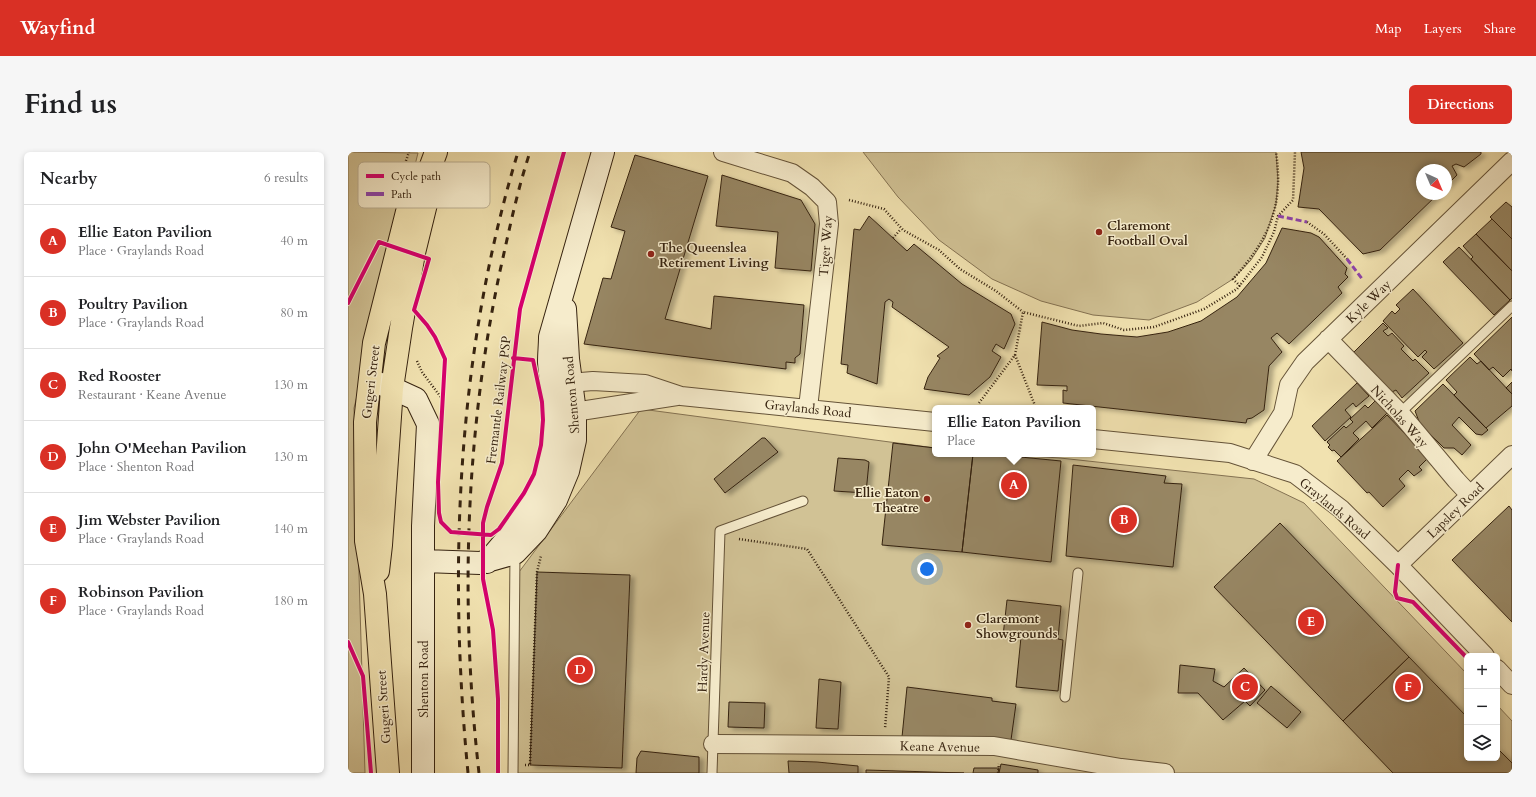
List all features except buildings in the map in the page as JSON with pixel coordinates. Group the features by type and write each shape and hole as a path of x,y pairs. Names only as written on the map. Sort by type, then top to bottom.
{"main road":[{"name":"Gugeri Street","path":"432,162 436,152"},
{"name":"Shenton Road","path":"424,561 480,563 515,553 536,531 556,500 568,471 575,440 565,413 562,384 549,362 550,337 603,152"},
{"name":"Gugeri Street","path":"388,773 375,594 366,541 365,422 374,343 408,208"},
{"name":"Gugeri Street","path":"375,594 381,545 392,388 400,328 412,260 425,208"},
{"name":"Shenton Road","path":"370,381 392,388 416,399 428,424 423,526 423,773"},
{"name":"Shenton Road","path":"487,562 522,520 540,491 550,465 554,439 565,413"}],"street":[{"name":"Tiger Way","path":"723,152 792,174 812,187 827,202 829,224 808,408"},
{"name":"Kyle Way","path":"1253,461 1283,413 1289,385 1305,362 1512,161"},
{"name":"Nicholas Way","path":"1328,339 1400,413 1470,495"},
{"name":"Graylands Road","path":"562,384 593,381 645,384 681,396 932,422"},
{"name":"Graylands Road","path":"565,413 681,396"},
{"name":"Graylands Road","path":"1096,439 1230,454 1295,474 1341,510 1398,565 1482,653"},
{"name":"Lapsley Road","path":"1398,565 1512,455"},
{"path":"1500,672 1512,685"},
{"name":"Keane Avenue","path":"713,744 994,746 1121,768 1165,773"}],"lane":[{"path":"1400,413 1512,306"},
{"path":"720,534 803,500"},
{"name":"Hardy Avenue","path":"712,773 720,534"},
{"path":"513,768 515,553"},
{"path":"1065,697 1078,573"}],"path":[{"path":"1240,286 1233,279 1251,260 1265,238 1274,211 1278,181 1276,152"},
{"path":"849,200 884,209 901,229 940,250 960,269 996,291 1023,312 1080,326 1103,323 1124,330 1154,327 1204,309 1240,286 1262,257 1274,232 1278,216 1292,200 1294,152"},
{"path":"1307,222 1324,234 1347,259"},
{"path":"893,238 901,229"},
{"path":"979,403 1014,355 1023,312"},
{"path":"1014,355 1035,405"},
{"path":"417,360 422,372 443,400"},
{"path":"443,406 444,394"},
{"path":"720,534 807,549 889,677 883,745"},
{"path":"513,768 530,765 537,572 542,550"}],"shaded area":[{"path":"348,152 418,153 416,162 358,162 358,208 404,208 354,408 365,773 348,773"},
{"name":"Claremont Football Oval","path":"863,152 1276,152 1278,181 1276,204 1265,238 1251,260 1233,279 1197,302 1149,320 1093,315 1041,301 992,279 939,240 898,197"},
{"name":"Claremont Showgrounds","path":"641,409 932,448 932,457 1060,458 1254,479 1304,503 1464,671 1464,761 1500,761 1500,708 1512,721 1512,773 516,773 516,576"}],"railway":[{"path":"468,773 462,695 459,616 459,538 463,460 470,382 482,305 498,228 518,152"},
{"path":"479,773 469,647 469,521 473,458 479,396 488,333 510,226 530,152"}],"marked path":[{"path":"1278,216 1307,222"},
{"path":"1347,259 1363,280"}],"cycle path":[{"name":"Fremantle Railway PSP","path":"498,773 498,699 493,630 483,579 483,523 502,463 520,309 564,152"},
{"name":"Fremantle Railway PSP","path":"348,303 379,242 429,259 414,310 435,337 445,359 438,482 439,513 441,522 451,532 491,535 499,529 524,493 534,474 541,445 543,420 542,402 533,360 513,358"},
{"path":"1398,565 1395,592 1397,598 1413,602 1464,655"},
{"path":"348,642 363,676 371,773"}],"place":[{"name":"Claremont Football Oval","path":"1099,232"},
{"name":"The Queenslea Retirement Living","path":"651,254"},
{"name":"Ellie Eaton Pavilion","path":"1014,485"},
{"name":"Ellie Eaton Theatre","path":"927,499"},
{"name":"Poultry Pavilion","path":"1124,520"},
{"name":"Jim Webster Pavilion","path":"1311,622"},
{"name":"Claremont Showgrounds","path":"968,625"},
{"name":"John O'Meehan Pavilion","path":"580,670"},
{"name":"Red Rooster","path":"1245,687"},
{"name":"Robinson Pavilion","path":"1408,687"}]}
